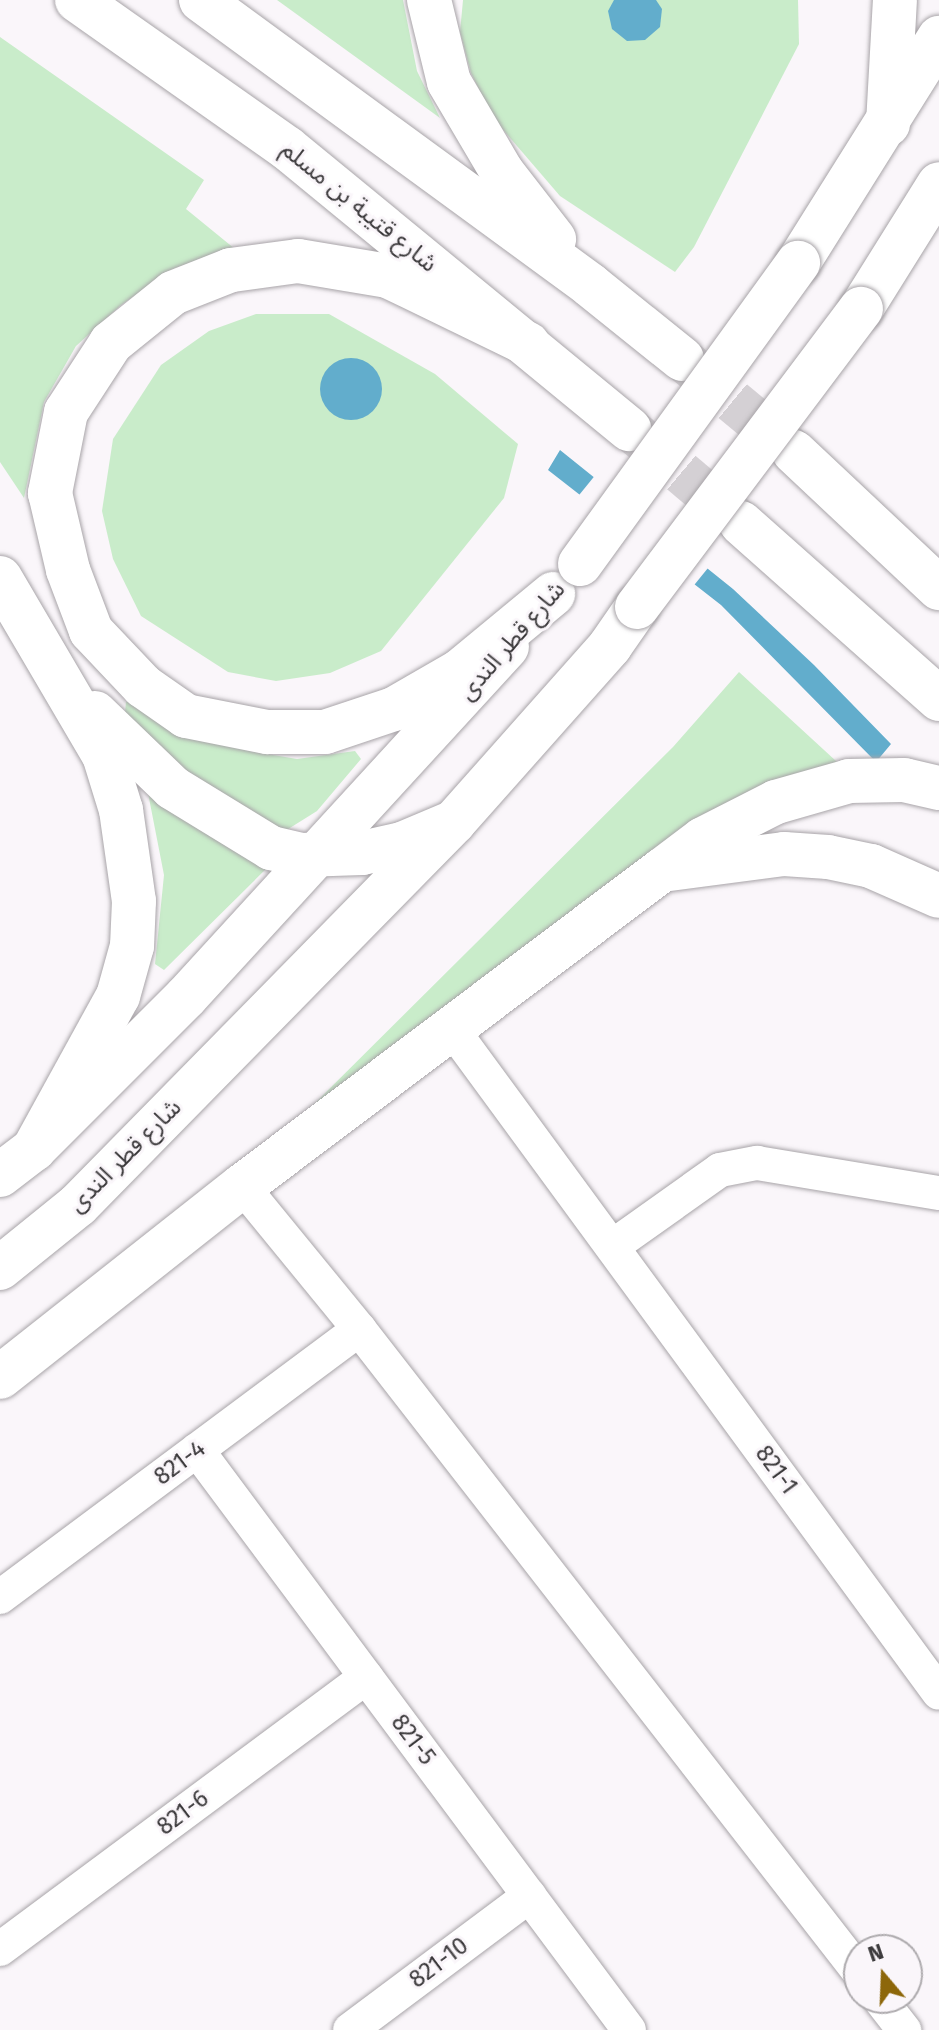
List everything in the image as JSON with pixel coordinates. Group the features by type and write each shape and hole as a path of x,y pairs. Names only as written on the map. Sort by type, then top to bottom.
{"main road":[{"name":"شارع قتيبة بن مسلم","path":"77,0 287,148 629,429"},
{"path":"201,0 590,285 682,359"},
{"path":"429,0 449,82 502,172 590,285"},
{"path":"888,124 895,0"},
{"name":"شارع قطر الندى","path":"17,1162 320,854 566,579 798,263 888,124 939,38"},
{"name":"شارع قطر الندى","path":"0,1268 78,1205 454,822 610,646 861,309 939,184"},
{"path":"528,344 431,292 388,276 298,261 231,270 173,293 111,343 66,412 50,493 68,570 91,631 143,686 186,716 267,732 325,732 394,709 460,671 566,579"},
{"path":"794,452 939,588"},
{"path":"741,523 939,699"},
{"path":"0,578 66,683 104,755 121,810 134,901 132,946 100,1035 17,1162"},
{"path":"66,683 146,764 213,816 271,848 320,854 362,853 402,844 454,822"},
{"path":"0,1377 242,1186 703,839 776,802 849,781 904,780 939,788"},
{"path":"662,870 784,854 828,857 871,866 939,896"}],"street":[{"name":"821-1","path":"452,1029 939,1693"},
{"path":"613,1246 720,1170 757,1163 939,1193"},
{"path":"242,1186 359,1329 843,1951"},
{"name":"821-4","path":"0,1597 359,1329"},
{"name":"821-5","path":"197,1450 629,2030"},
{"name":"821-6","path":"0,1949 366,1677"},
{"name":"821-10","path":"350,2030 529,1896"},
{"path":"892,2014 904,2030"}],"green space":[{"path":"277,0 403,0 417,71 440,118"},
{"path":"463,0 798,0 799,44 694,247 675,272 560,196 493,118 471,73 460,32"},
{"path":"0,37 204,180 186,209 235,249 175,268 121,305 76,346 44,402 24,498 0,462"},
{"path":"256,314 329,314 435,374 518,444 504,498 381,651 330,673 276,681 228,672 141,616 113,559 102,511 113,439 161,365 209,331"},
{"path":"739,672 848,772 293,1125 673,747"},
{"path":"136,698 207,739 250,751 297,759 355,751 361,759 317,811 285,831 190,777 125,712 126,702"},
{"path":"148,793 267,868 164,970 155,964 164,875"}],"water":[{"path":"614,0 656,0 662,9 660,27 645,40 627,41 612,29 608,11"},
{"path":"345,358 357,358 373,367 380,377 380,401 373,411 357,420 345,420 325,406 320,395 320,383 334,363"},
{"path":"560,450 733,589 814,665 891,744 876,762 721,605 548,470"}],"pier":[{"path":"597,473 710,565 692,588 578,496"}],"tunnel":[{"path":"682,359 794,452"},
{"path":"631,430 741,523"}]}
